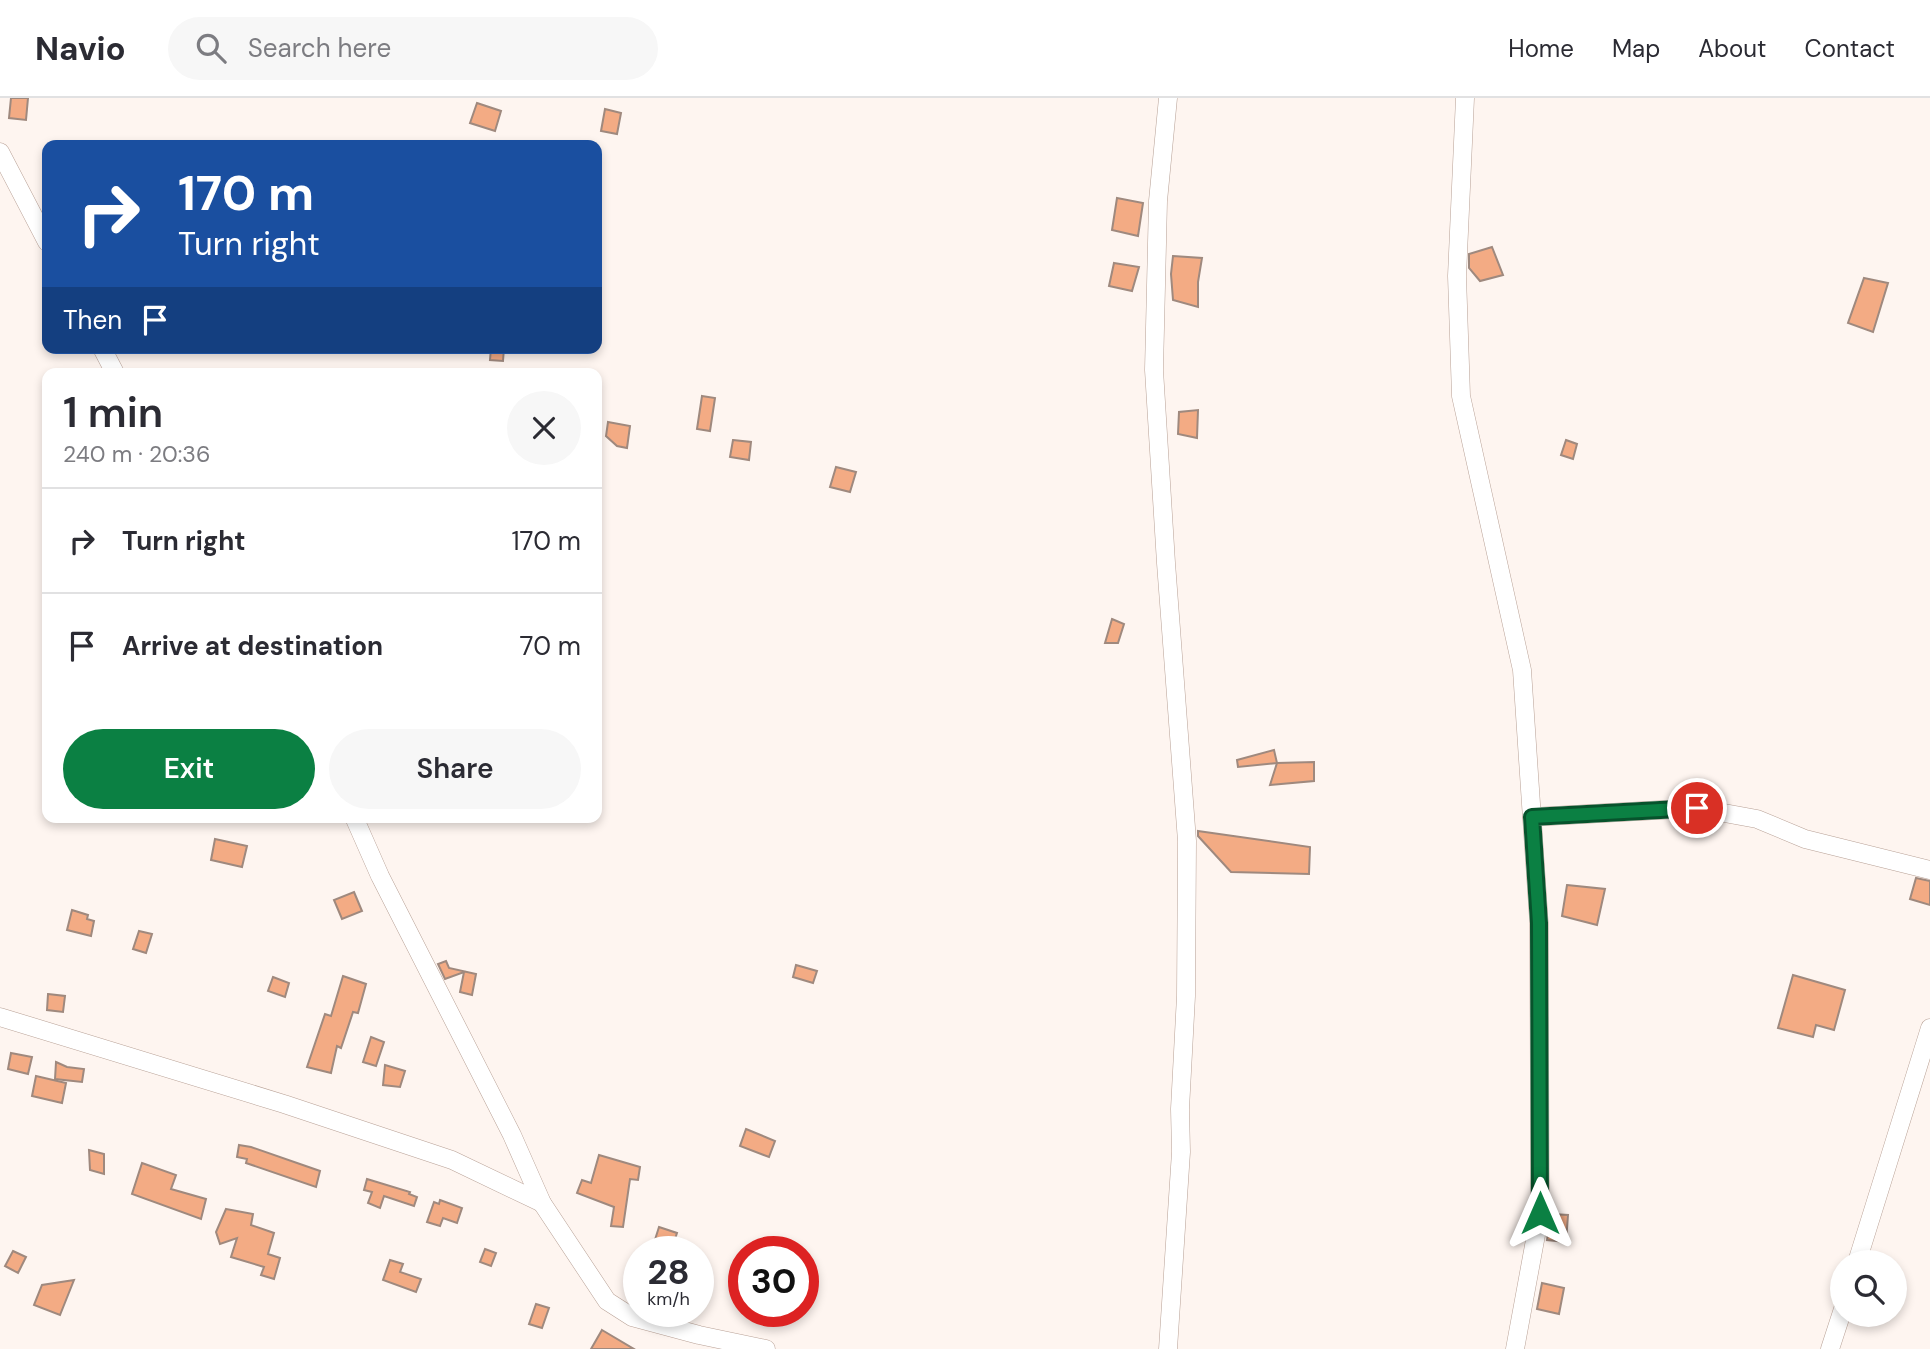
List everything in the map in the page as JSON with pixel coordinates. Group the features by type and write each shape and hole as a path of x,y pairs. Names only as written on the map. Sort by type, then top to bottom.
{"street":[{"path":"1168,98 1158,201 1154,370 1187,841 1181,1152 1168,1349"},
{"path":"1465,98 1457,276 1461,396 1521,670 1539,923 1540,1213 1515,1349"},
{"path":"0,152 42,232"},
{"path":"1532,817 1697,808 1757,819 1805,839 1930,870"},
{"path":"357,823 380,876 512,1135 542,1203 607,1301 632,1318 766,1349"},
{"path":"0,1017 284,1104 452,1160 542,1203"},
{"path":"1861,1250 1930,1028"},
{"path":"1830,1349 1837,1327"}],"building":[{"path":"11,98 28,98 26,120 9,118"},
{"path":"477,103 501,111 495,131 470,123"},
{"path":"605,109 621,113 617,134 601,131"},
{"path":"1117,198 1143,203 1138,236 1112,230"},
{"path":"1492,247 1503,275 1480,281 1469,268 1469,254"},
{"path":"1173,256 1202,258 1198,307 1173,300"},
{"path":"1114,263 1139,267 1132,291 1109,286"},
{"path":"1864,278 1888,283 1873,332 1848,323"},
{"path":"490,354 504,354 503,361 490,360"},
{"path":"702,396 715,398 710,431 697,429"},
{"path":"1198,410 1197,438 1178,434 1179,412"},
{"path":"608,422 630,426 627,448 617,446 606,436"},
{"path":"733,440 751,442 749,460 730,457"},
{"path":"1566,440 1577,444 1573,459 1561,455"},
{"path":"836,467 856,472 850,492 830,487"},
{"path":"1112,619 1124,624 1118,643 1105,643"},
{"path":"1274,750 1277,763 1238,767 1237,760"},
{"path":"1314,762 1314,781 1270,785 1277,763"},
{"path":"1198,831 1310,847 1309,874 1231,872 1198,836"},
{"path":"215,839 247,846 242,867 211,860"},
{"path":"1916,878 1930,881 1930,905 1910,899"},
{"path":"1567,885 1605,889 1597,925 1562,916"},
{"path":"354,892 362,911 342,919 334,900"},
{"path":"72,910 88,915 87,919 94,921 91,936 67,930"},
{"path":"139,931 152,934 146,953 133,949"},
{"path":"446,961 449,968 476,974 472,995 460,992 464,972 445,979 438,964"},
{"path":"796,965 817,971 813,983 793,977"},
{"path":"1793,975 1845,990 1834,1030 1816,1025 1813,1037 1778,1028"},
{"path":"343,976 366,984 358,1013 353,1012 341,1048 337,1046 331,1073 307,1067 325,1014 331,1016"},
{"path":"273,977 289,983 285,997 268,991"},
{"path":"48,994 65,996 63,1012 47,1010"},
{"path":"371,1037 384,1042 376,1066 363,1062"},
{"path":"11,1053 32,1057 28,1074 8,1069"},
{"path":"56,1062 67,1067 84,1069 82,1082 55,1079"},
{"path":"385,1065 405,1071 400,1087 383,1085"},
{"path":"36,1076 66,1083 62,1103 32,1096"},
{"path":"746,1129 775,1141 769,1157 740,1146"},
{"path":"239,1145 320,1171 316,1187 246,1163 247,1159 237,1157"},
{"path":"89,1150 104,1154 104,1174 90,1170"},
{"path":"599,1155 640,1167 638,1180 630,1179 623,1227 611,1226 614,1207 577,1193 582,1180 591,1183"},
{"path":"142,1163 176,1175 171,1189 206,1199 201,1219 132,1194"},
{"path":"367,1179 410,1192 409,1194 417,1197 414,1206 384,1196 380,1208 368,1203 372,1192 364,1190"},
{"path":"440,1200 462,1208 457,1223 443,1218 440,1226 427,1222 434,1202 439,1204"},
{"path":"226,1209 253,1214 251,1225 274,1233 268,1254 280,1258 274,1279 261,1275 264,1267 231,1257 237,1238 220,1244 216,1232"},
{"path":"1551,1214 1568,1215 1566,1242 1547,1240"},
{"path":"659,1227 677,1233 676,1236 656,1236"},
{"path":"485,1249 496,1253 491,1266 480,1262"},
{"path":"13,1251 26,1257 18,1273 5,1266"},
{"path":"390,1260 403,1264 400,1272 421,1279 416,1292 383,1280"},
{"path":"74,1280 60,1315 34,1305 42,1285"},
{"path":"1542,1283 1564,1288 1559,1314 1537,1309"},
{"path":"536,1304 549,1308 542,1328 529,1324"},
{"path":"602,1330 634,1349 591,1349"}],"route":[{"path":"1540,1213 1539,923 1532,817 1697,808"}]}
